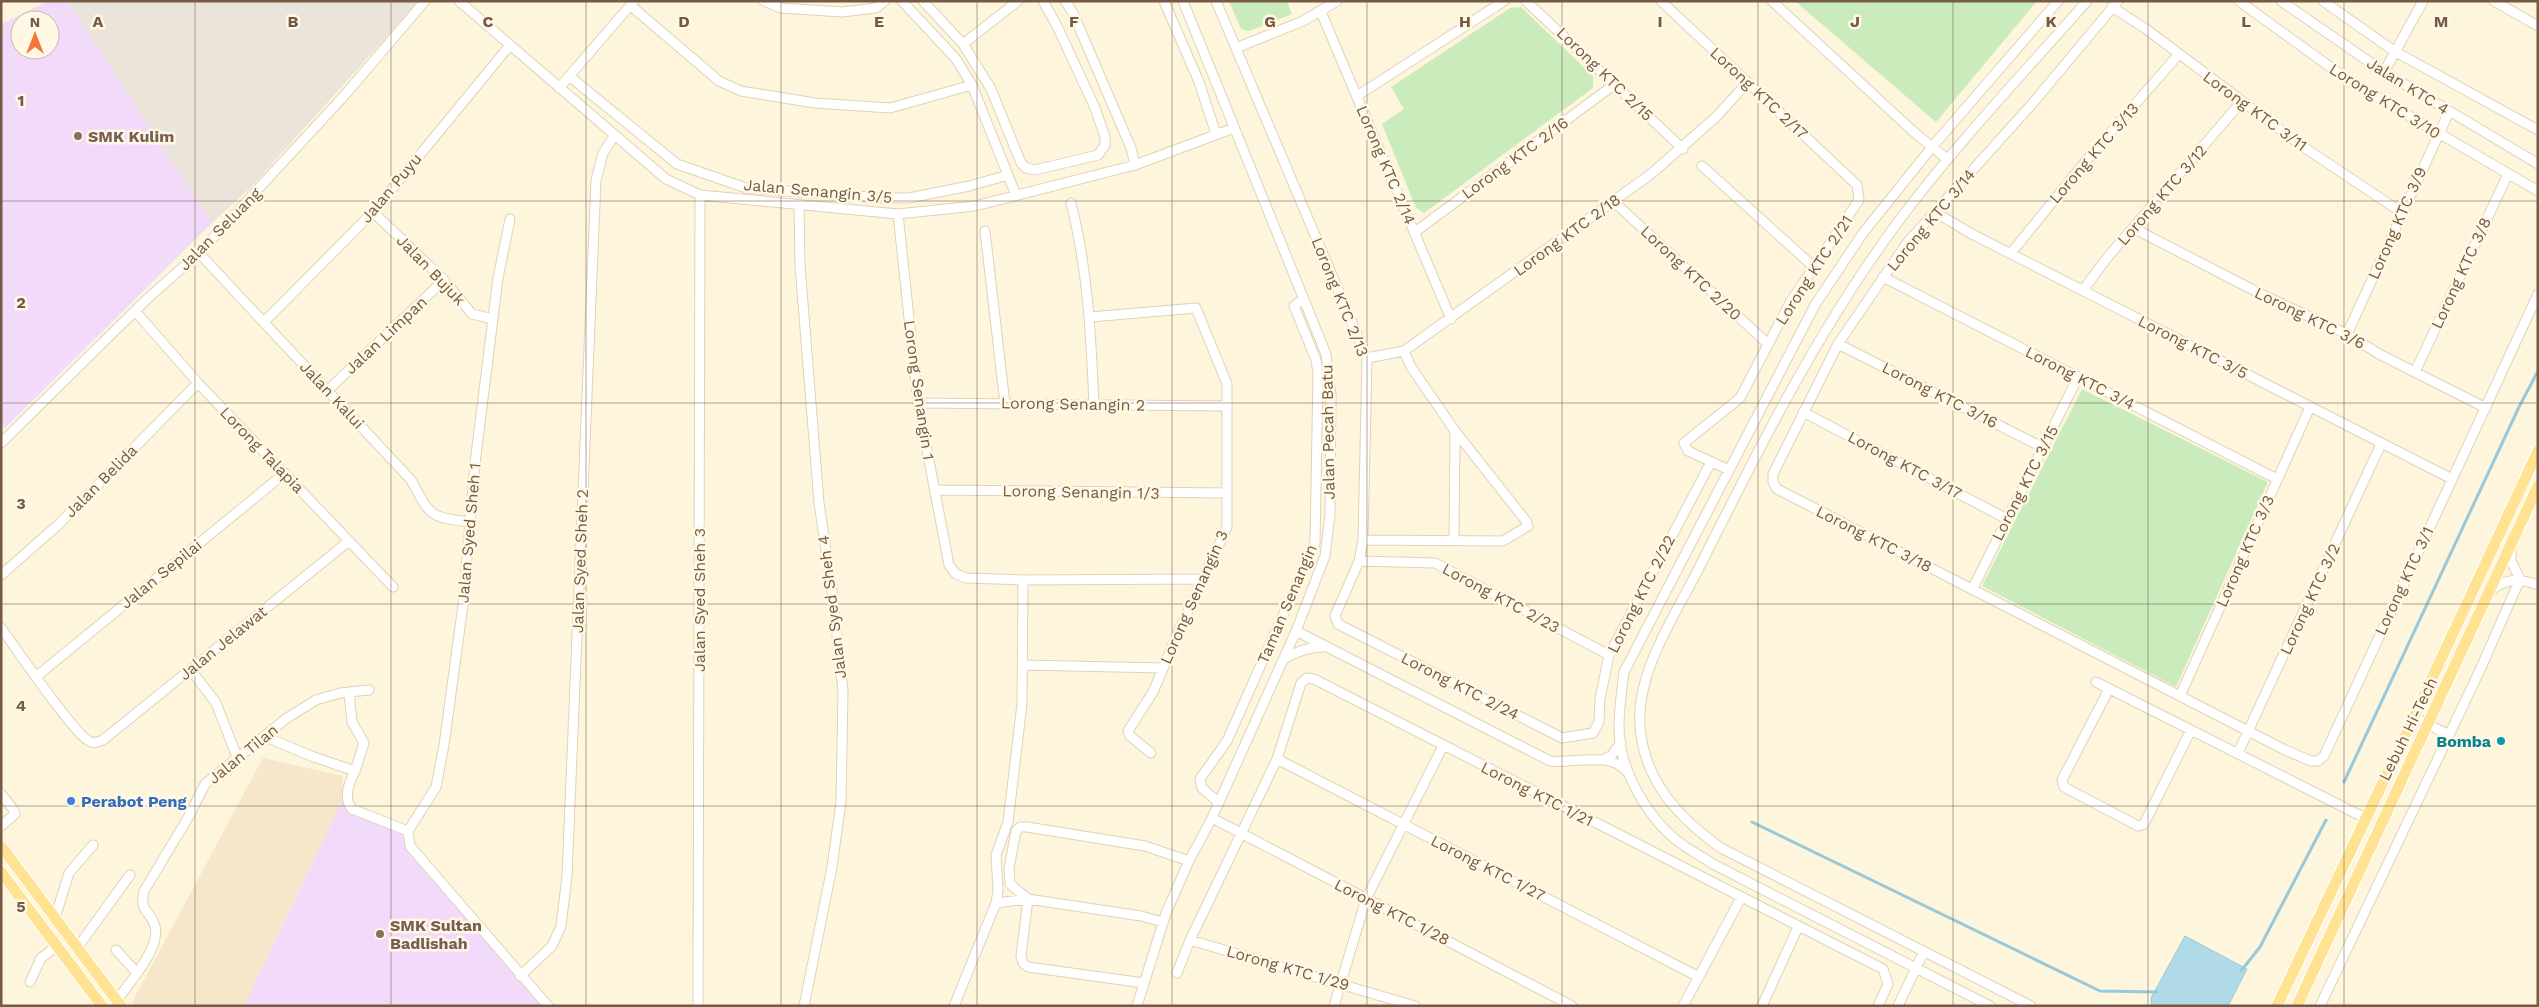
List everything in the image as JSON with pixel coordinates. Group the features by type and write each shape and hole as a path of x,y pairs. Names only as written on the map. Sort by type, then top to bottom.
{"main road":[{"name":"Lebuh Hi-Tech","path":"2277,1006 2538,451"},
{"name":"Lebuh Hi-Tech","path":"2297,1006 2538,486"},
{"path":"1,846 119,1003"},
{"path":"1,872 102,1006"}],"street":[{"name":"Jalan Seluang","path":"1,443 135,311 199,253 343,97 425,1"},
{"path":"459,1 666,178 700,195 898,214 975,206 1135,164 1234,128"},
{"path":"764,1 781,8 842,12 876,8 885,1"},
{"path":"902,1 956,59 972,85 1016,195"},
{"path":"923,1 964,44 991,89 1021,163 1026,168 1035,170 1098,155 1105,145 1105,137 1095,108 1057,26 1043,1"},
{"path":"964,44 1018,1"},
{"path":"1065,1 1131,148 1135,164"},
{"path":"1164,1 1199,82 1216,134"},
{"name":"Jalan Pecah Batu","path":"1137,1006 1162,922 1189,861 1219,803 1296,632 1325,556 1330,515 1330,378 1326,354 1302,300 1183,1"},
{"name":"Lorong KTC 2/13","path":"1216,1 1367,358 1364,540 1359,561 1335,616"},
{"path":"1236,48 1321,12 1337,1"},
{"path":"1357,96 1504,1"},
{"name":"Lorong KTC 2/15","path":"1526,1 1682,149"},
{"name":"Lorong KTC 2/17","path":"1661,1 1857,185"},
{"path":"1772,1 1932,148 1947,159"},
{"path":"1990,1006 1712,864 1675,839 1660,826 1647,808 1631,778 1622,756 1619,719 1624,672 1814,305 1863,233 1932,148 2058,1"},
{"path":"2031,1006 1721,848 1695,829 1672,807 1659,788 1648,767 1642,748 1639,723 1646,671 1747,473 1832,318 1897,224 1947,159 2086,1"},
{"name":"Lorong KTC 3/10","path":"2239,1 2351,82 2538,191"},
{"name":"Jalan KTC 4","path":"2282,1 2384,72 2538,164"},
{"path":"2323,1 2394,50 2538,130"},
{"path":"2384,72 2394,50 2423,1"},
{"path":"2494,1 2538,26"},
{"path":"559,88 632,3 719,81 741,91 815,103 890,108 972,85"},
{"name":"Lorong KTC 3/11","path":"2115,4 2305,148 2401,212"},
{"name":"Lorong KTC 3/14","path":"1777,489 1772,482 1773,474 1803,412 1838,344 1883,277 1907,243 2032,104 2115,4"},
{"name":"Lorong KTC 2/14","path":"1321,12 1451,319"},
{"name":"Jalan Puyu","path":"264,322 373,212 510,45"},
{"name":"Lorong KTC 3/13","path":"2011,253 2090,156 2179,54"},
{"name":"Jalan Senangin 3/5","path":"569,76 677,164 746,188 882,198 909,198 969,186 1008,175"},
{"name":"Lorong KTC 2/18","path":"1367,358 1404,351 1614,202 1682,149 1748,82"},
{"name":"Lorong KTC 2/16","path":"1414,232 1615,84"},
{"path":"1095,108 1109,102"},
{"name":"Lorong KTC 3/12","path":"2083,290 2133,228 2242,102"},
{"name":"Lorong KTC 3/9","path":"2347,334 2401,212 2449,112"},
{"path":"994,141 1009,134"},
{"name":"Jalan Syed Sheh 2","path":"520,976 552,946 561,926 566,876 596,180 603,153 615,135"},
{"path":"1702,166 1815,268"},
{"name":"Lorong KTC 3/8","path":"2415,372 2508,174"},
{"name":"Lorong KTC 2/21","path":"1711,462 1688,451 1684,443 1740,398 1791,301 1859,200 1857,185"},
{"name":"Jalan Syed Sheh 3","path":"698,1006 700,195"},
{"name":"Lorong KTC 2/20","path":"1614,202 1768,344"},
{"path":"1071,203 1080,240 1090,317 1094,405"},
{"name":"Jalan Syed Sheh 4","path":"799,205 800,266 819,503 833,598 843,691 841,802 832,866 804,1006"},
{"name":"Jalan Bujuk","path":"373,212 444,280 472,314 493,320"},
{"name":"Lorong KTC 3/5","path":"1935,212 2011,253 2452,479"},
{"name":"Lorong Senangin 1","path":"898,214 918,403 949,565 956,574 966,578 1022,580"},
{"name":"Jalan Syed Sheh 1","path":"408,835 436,787 444,746 464,605 475,462 498,278 510,220"},
{"name":"Lorong KTC 3/6","path":"2133,228 2263,296 2347,334 2415,372 2486,408"},
{"path":"985,231 1006,404"},
{"name":"Jalan Kalui","path":"199,253 411,480 427,510 443,519 470,522"},
{"name":"Lorong KTC 3/4","path":"1883,277 2277,479"},
{"name":"Jalan Limpan","path":"328,390 444,280"},
{"name":"Lorong KTC 3/1","path":"2248,730 2311,761 2318,761 2324,756 2538,294"},
{"name":"Taman Senangin","path":"1219,803 1202,788 1200,779 1227,740 1315,543 1318,373 1316,360 1294,306 1302,300"},
{"name":"Lorong Senangin 3","path":"1090,317 1196,308 1228,384 1227,527 1153,692 1128,731 1130,736 1151,753"},
{"name":"Lorong Talapia","path":"135,311 198,383 393,587"},
{"name":"Lorong KTC 3/16","path":"1838,344 2042,447"},
{"path":"1364,540 1503,540 1528,526 1455,431 1411,367 1404,351"},
{"name":"Lorong KTC 3/15","path":"1972,590 2078,377"},
{"name":"Jalan Belida","path":"1,575 59,524 198,383"},
{"name":"Lorong Senangin 2","path":"918,403 1227,406"},
{"name":"Lorong KTC 3/3","path":"2180,696 2310,407"},
{"name":"Lorong KTC 3/17","path":"1803,412 2007,519"},
{"path":"1454,540 1455,431"},
{"name":"Lorong KTC 3/2","path":"2238,753 2381,444"},
{"path":"1711,462 1729,470"},
{"name":"Lorong KTC 2/22","path":"1593,733 1599,722 1600,699 1609,655 1711,462"},
{"name":"Jalan Sepilai","path":"37,676 285,473"},
{"name":"Lorong KTC 3/18","path":"1777,489 1972,590"},
{"name":"Lorong Senangin 1/3","path":"935,490 1227,493"},
{"name":"Jalan Jelawat","path":"37,676 87,740 96,743 103,740 349,541"},
{"path":"2511,544 2511,561 2520,579"},
{"name":"Lorong KTC 2/23","path":"1359,561 1435,563 1609,655"},
{"path":"954,1006 996,903 998,890 996,855 1008,822 1022,704 1022,580 1203,579"},
{"path":"2320,1006 2447,734 2480,670 2520,579"},
{"path":"2487,594 2504,582 2520,579 2538,586"},
{"path":"1972,590 2248,730"},
{"name":"Lorong KTC 2/24","path":"1335,616 1338,624 1562,738 1593,733"},
{"path":"1,628 37,676"},
{"path":"1296,632 1550,761 1564,763 1603,760 1621,765 1631,778"},
{"path":"1284,659 1310,647 1326,647"},
{"path":"1023,665 1163,668"},
{"path":"191,670 216,703 238,758"},
{"name":"Lorong KTC 1/21","path":"1177,973 1190,940 1243,834 1278,758 1301,683 1307,678 1314,679 1882,969 1888,984 1878,1006"},
{"path":"2096,682 2365,818"},
{"path":"2109,689 2062,780 2064,787 2138,826 2142,826 2191,730"},
{"name":"Jalan Tilan","path":"119,1003 155,939 155,925 147,915 142,901 144,891 189,816 205,784 266,737 287,718 316,700 349,692 369,690"},
{"path":"349,692 352,722 364,743 347,794 348,804 352,809 408,835 410,846 520,976 548,1006"},
{"path":"2414,717 2447,734"},
{"path":"266,737 310,756 355,771"},
{"path":"1603,760 1612,755 1621,742"},
{"path":"1334,1006 1366,898 1443,746"},
{"name":"Lorong KTC 1/27","path":"1278,758 1699,977"},
{"path":"1,794 15,814 1,826"},
{"name":"Lorong KTC 1/28","path":"1212,818 1572,1006"},
{"path":"1028,900 1010,884 1008,868 1016,831 1020,827 1146,846 1189,861"},
{"path":"54,918 69,873 93,845"},
{"path":"77,948 130,875"},
{"path":"1683,1006 1741,898"},
{"path":"996,903 1028,900 1141,916 1162,922"},
{"path":"1028,900 1021,956 1022,962 1028,967 1144,983"},
{"path":"1762,1006 1798,927"},
{"name":"Lorong KTC 1/29","path":"1190,940 1416,1006"},
{"path":"30,982 41,958 57,946"},
{"path":"116,950 137,973"},
{"path":"1898,1006 1924,951"}],"shaded area":[{"name":"SMK Kulim","path":"48,1 67,1 212,223 5,428 1,427 1,24 10,20 10,60 60,60 60,10 30,10"},
{"path":"67,1 419,1 251,187 212,223"},
{"path":"263,758 343,776 342,801 244,1006 135,1006 132,1002"},
{"name":"SMK Sultan Badlishah","path":"342,801 402,830 406,847 417,863 546,1006 244,1006"}],"green space":[{"path":"1229,1 1287,1 1292,14 1249,31 1241,29"},
{"path":"1795,1 2037,1 1936,122"},
{"path":"1521,7 1593,76 1593,88 1424,213 1416,208 1382,124 1404,109 1391,87 1510,8"},
{"path":"2082,389 2268,482 2176,687 1982,586"}],"water":[{"path":"2185,936 2247,969 2228,1006 2152,1006 2151,998"}],"waterway":[{"path":"2344,782 2519,407 2538,371"},
{"path":"2241,971 2260,947 2326,820"},
{"path":"1752,822 2100,991 2157,992"}],"place":[{"name":"SMK Kulim","path":"78,136"},
{"name":"Bomba","path":"2501,741"},
{"name":"Perabot Peng","path":"71,801"},
{"name":"SMK Sultan Badlishah","path":"380,934"}]}
